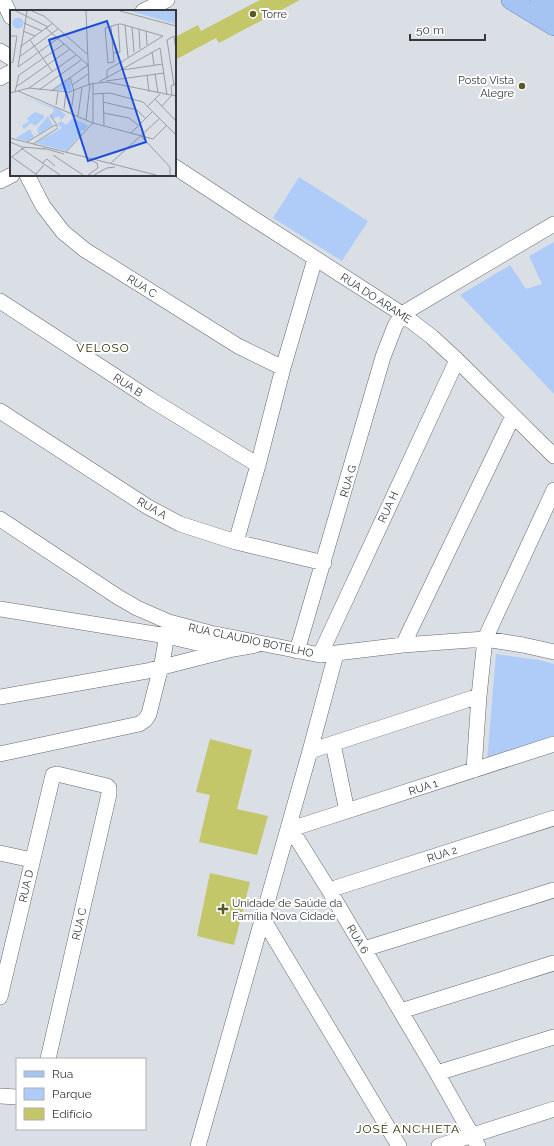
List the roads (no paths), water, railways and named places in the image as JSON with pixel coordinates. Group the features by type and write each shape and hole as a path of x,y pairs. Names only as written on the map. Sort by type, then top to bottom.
{"main road":[{"path":"511,0 554,26"}],"street":[{"path":"3,0 10,15"},
{"path":"145,10 167,0"},
{"path":"0,51 10,57"},
{"path":"0,78 10,73"},
{"name":"RUA DO ARAME","path":"176,168 402,314 432,337 457,360 554,456"},
{"path":"0,181 10,176"},
{"name":"RUA C","path":"28,176 43,206 63,232 85,250 238,346 283,368"},
{"path":"402,314 554,224"},
{"path":"236,542 283,368 316,259"},
{"name":"RUA B","path":"0,301 150,399 258,465"},
{"name":"RUA G","path":"297,651 384,357 395,326 402,314"},
{"name":"RUA H","path":"320,655 457,360"},
{"name":"RUA A","path":"0,411 148,507 180,524 236,542 324,563"},
{"path":"403,645 513,416"},
{"path":"474,770 479,696 485,639 554,490"},
{"name":"RUA CLAUDIO BOTELHO","path":"0,519 118,598 137,608 168,629 210,633 320,655 403,645 485,639 554,652"},
{"path":"130,631 137,608"},
{"path":"0,609 130,631 168,629 229,650"},
{"path":"2,755 139,724 145,720 149,714 168,629"},
{"path":"0,697 160,668 229,650 261,644"},
{"path":"198,1146 290,827 336,654"},
{"path":"0,687 24,692"},
{"path":"310,751 479,696"},
{"path":"334,744 347,811"},
{"name":"RUA 1","path":"290,827 347,811 554,744"},
{"name":"RUA D","path":"0,997 53,775 57,774 107,786 109,788"},
{"name":"RUA C","path":"48,1058 109,794 109,788"},
{"name":"RUA 2","path":"329,890 554,818"},
{"name":"RUA 6","path":"290,827 438,1073 475,1141"},
{"path":"0,852 32,860"},
{"path":"364,948 554,890"},
{"path":"263,919 399,1146"},
{"path":"401,1012 554,963"},
{"path":"438,1073 554,1037"},
{"path":"0,1096 16,1097"},
{"path":"439,1146 475,1141 554,1109"}],"place":[{"name":"Torre","path":"253,14"},
{"name":"Posto Vista Alegre","path":"522,86"},
{"name":"Unidade de Saúde da Família Nova Cidade","path":"223,909"}],"district":[{"name":"VELOSO","path":"103,348"},
{"name":"JOSÉ ANCHIETA","path":"408,1129"}]}
